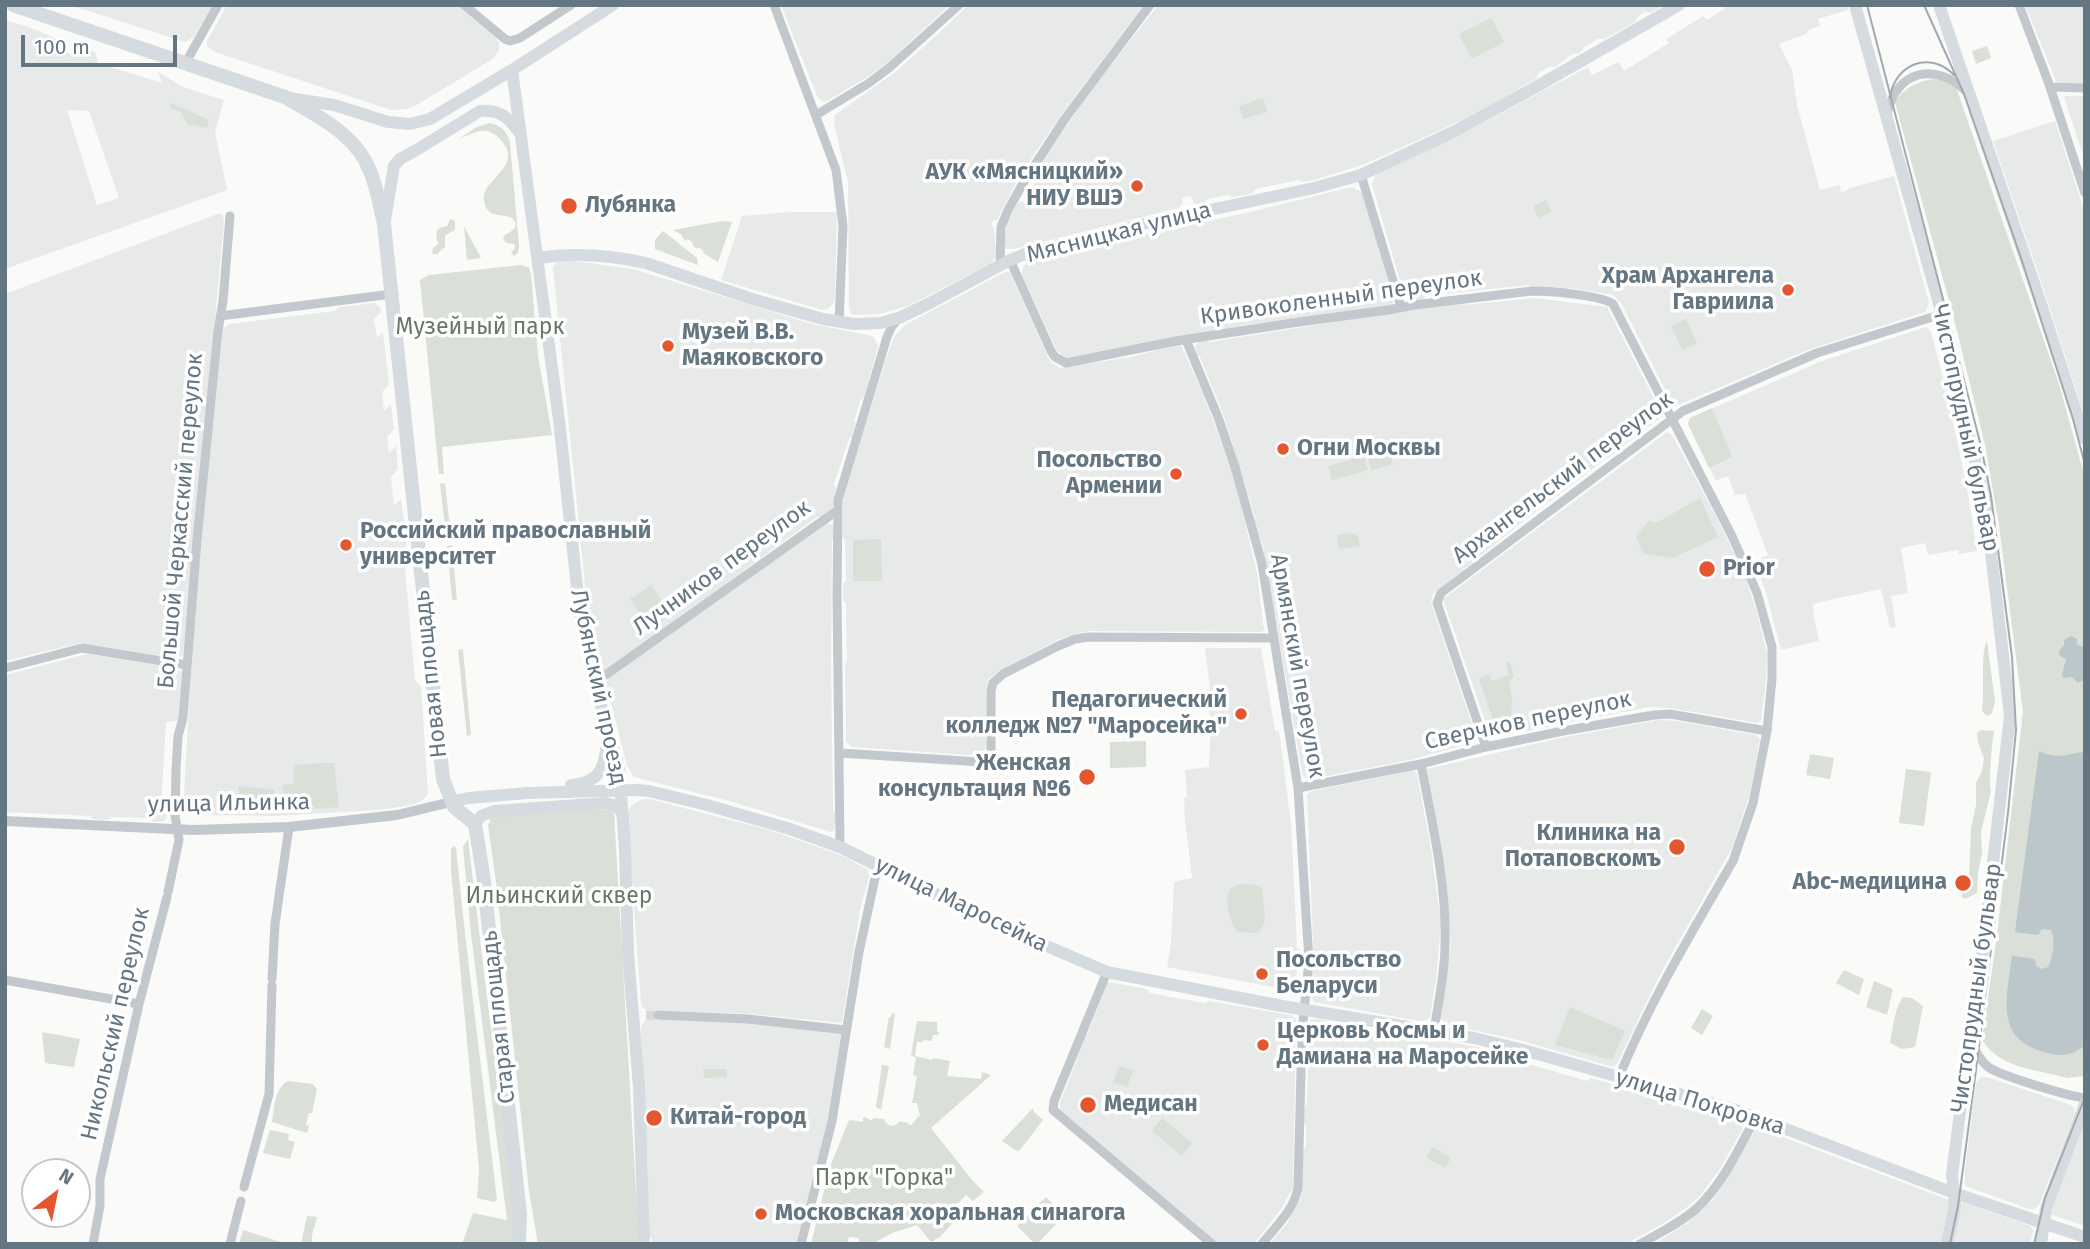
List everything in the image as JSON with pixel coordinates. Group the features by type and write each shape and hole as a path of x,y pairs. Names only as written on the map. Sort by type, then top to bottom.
{"main road":[{"name":"Новая площадь","path":"13,5 285,97 323,119 355,145 371,172 384,224 441,766 451,802"},
{"path":"285,97 334,105 388,122 410,124 430,118 613,5"},
{"name":"Мясницкая улица","path":"538,258 587,254 646,263 752,299 839,322 870,324 901,317 1005,263 1030,253 1314,188 1361,174 1486,114 1616,43 1679,5"},
{"name":"Чистопрудный бульвар","path":"1855,5 1942,314 1984,501 2010,716 1972,1044 1952,1175 1955,1205 1947,1244"},
{"path":"1939,5 2085,439"},
{"name":"Лубянский проезд","path":"512,69 558,413 577,594 594,681 620,768 628,954 639,1015 644,1244"},
{"path":"384,224 394,166 408,153 480,111 489,110 504,115 521,135"},
{"path":"605,716 606,757 595,778 585,783 553,785 527,793 451,802 475,824 481,816 494,811 606,803 617,806 623,814"},
{"name":"улица Маросейка","path":"527,793 621,789 649,791 708,805 840,846 994,923 1107,972 1304,1010"},
{"name":"Старая площадь","path":"475,824 500,1020 520,1214 519,1244"},
{"name":"улица Покровка","path":"1304,1010 1490,1041 1619,1077 1756,1117 1954,1193 2085,1237"},
{"path":"2041,1244 2046,1208 2085,1104"}],"street":[{"path":"185,64 218,5"},
{"path":"464,5 510,41 520,38 571,5"},
{"path":"774,5 838,179 843,226 839,322"},
{"path":"816,115 883,73 959,5"},
{"path":"1005,263 1001,227 1025,180 1064,120 1150,5"},
{"path":"2019,5 2085,193"},
{"path":"1886,118 1890,100 1896,91 1906,81 1922,74 1949,77 1970,96"},
{"path":"2050,87 2085,88"},
{"path":"1361,174 1401,307"},
{"name":"Большой Черкасский переулок","path":"176,828 177,747 182,722 197,540 230,216"},
{"name":"Кривоколенный переулок","path":"1005,263 1051,351 1060,361 1066,363 1186,340 1401,307 1532,291 1549,291 1608,301 1616,309 1672,418"},
{"path":"220,316 392,295"},
{"name":"Архангельский переулок","path":"1486,747 1437,603 1439,596 1683,411 1817,352 1942,314"},
{"path":"840,846 838,510 878,364 892,326 901,317"},
{"name":"Армянский переулок","path":"1186,340 1218,417 1235,467 1262,564 1298,788 1308,983 1304,1010 1297,1193 1290,1208 1262,1244"},
{"path":"1619,1077 1655,998 1733,861 1753,803 1767,731 1772,679 1773,658 1762,609 1732,536 1672,418"},
{"name":"Лучников переулок","path":"594,681 634,656 838,510"},
{"path":"840,753 981,762 991,753 990,691 993,683 1003,674 1074,639 1274,638"},
{"path":"5,668 82,648 187,665"},
{"name":"Сверчков переулок","path":"1298,788 1614,721 1667,714 1767,731"},
{"path":"1421,764 1445,925 1444,961 1434,1031"},
{"name":"улица Ильинка","path":"5,821 176,828 289,828 397,815 451,802"},
{"name":"Никольский переулок","path":"93,1244 100,1206 100,1179 139,1004 167,895 178,843 176,828"},
{"path":"244,1187 270,1094 275,924 289,828"},
{"path":"801,1244 832,1121 866,912 877,864"},
{"path":"1107,972 1054,1101 1053,1110 1212,1244"},
{"path":"5,979 139,1004"},
{"path":"659,1015 748,1019 846,1030"},
{"path":"1972,1044 1980,1059 1990,1068 2085,1098"},
{"path":"1640,1244 1689,1214 1712,1192 1756,1117"},
{"path":"230,1244 241,1201"}],"shaded area":[{"path":"70,5 213,5 194,37 185,42"},
{"path":"227,5 456,5 496,38 499,50 494,58 415,106 391,110 215,52 207,46 207,41"},
{"path":"781,5 950,5 887,63 825,102 816,94"},
{"path":"968,5 1144,5 1064,111 1020,175 997,220 993,220 991,225 994,228 996,253 994,260 910,305 880,314 851,314 848,182 834,124 835,115 894,73"},
{"path":"1158,5 1664,5 1651,13 1645,12 1638,16 1635,22 1605,39 1598,39 1584,47 1580,53 1572,54 1556,67 1539,72 1537,78 1498,101 1365,164 1314,180 1298,180 1256,189 1251,194 1207,199 1198,205 1190,196 1182,198 1183,203 1179,208 1007,249 1004,244 1007,224 1017,204 1024,202 1027,197 1026,190 1032,188 1035,183 1034,176 1045,155"},
{"path":"1730,5 1847,5 1848,10 1818,19 1820,26 1779,44 1792,70 1797,105 1820,190 1839,185 1842,193 1850,188 1894,176 1929,303 1925,312 1810,349 1676,406 1672,403 1621,303 1613,295 1528,285 1426,296 1423,300 1407,299 1372,184 1376,174 1454,138 1588,67 1592,75 1619,62 1624,71 1669,43 1666,39 1703,16 1707,20"},
{"path":"2025,5 2085,5 2085,85 2056,81"},
{"path":"5,20 55,38 57,49 75,55 86,49 95,52 98,63 162,83 158,72 183,87 224,100 215,132 227,190 5,269","holes":["67,110 89,111 119,198 97,205"]},
{"path":"2085,96 2085,161 2064,97"},
{"path":"2055,121 2085,213 2085,418 1993,141"},
{"path":"1352,187 1362,192 1393,298 1390,306 1245,325 1067,359 1057,351 1022,275 1023,267 1028,262 1053,255"},
{"path":"837,212 835,296 828,309 822,310 721,280 742,216"},
{"path":"220,213 224,223 183,655 176,658 80,643 5,661 5,294"},
{"path":"574,261 633,269 812,324 868,335 874,337 878,346 864,397 854,421 856,424 852,437 834,484 836,489 830,511 817,517 604,671 587,605 553,268 557,262"},
{"path":"1007,271 1011,274 1048,357 1060,368 1131,357 1180,344 1204,396 1230,465 1257,573 1264,630 1089,631 1074,634 1057,640 989,679 986,691 986,747 982,756 852,747 846,742 843,505 845,489 886,359 894,337 905,325"},
{"path":"1535,298 1607,307 1663,416 1525,520 1433,594 1432,606 1477,739 1475,742 1410,760 1312,779 1305,778 1263,546 1257,538 1253,522 1255,517 1223,414 1200,357 1196,355 1195,347 1206,340 1210,342 1459,302 1463,305"},
{"path":"375,303 381,308 381,312 374,319 377,338 383,332 389,385 382,392 384,411 391,404 394,429 387,437 389,453 396,446 398,469 391,477 394,505 401,499 404,521 398,528 399,543 406,538 408,563 405,570 415,680 421,687 428,794 422,801 412,805 377,810 275,816 189,815 183,810 191,674 201,540 223,329 229,324"},
{"path":"1926,327 1931,331 1951,412 1977,551 1959,554 1958,550 1928,555 1925,543 1901,548 1908,593 1891,596 1896,627 1890,628 1881,589 1813,604 1819,641 1781,650 1766,592 1754,561 1768,555 1745,494 1735,495 1728,476 1716,481 1688,424 1690,418 1822,361"},
{"path":"1667,432 1672,435 1715,514 1745,577 1756,610 1767,653 1761,720 1758,723 1649,707 1491,738 1443,599"},
{"path":"827,523 834,526 835,536 832,541 831,663 833,811 836,813 834,830 827,831 733,802 634,777 627,766 606,683 608,679"},
{"path":"2071,636 2077,639 2077,644 2085,648 2085,679 2078,683 2072,677 2064,678 2062,675 2066,659 2060,656 2059,651 2064,640"},
{"path":"1205,648 1261,648 1275,731 1279,731 1291,822 1297,948 1301,950 1294,988 1289,990 1167,967 1174,882 1192,878 1185,821 1185,770 1209,767 1211,722 1206,690 1210,689"},
{"path":"87,654 176,668 182,672 179,718 166,722 161,807 167,811 164,821 153,822 150,818 112,817 108,820 93,819 90,816 5,812 5,675"},
{"path":"1658,720 1756,735 1760,739 1750,793 1733,846 1658,978 1617,1064 1613,1067 1519,1040 1445,1024 1440,1017 1451,945 1446,888 1427,769 1565,737"},
{"path":"2039,751 2057,756 2085,752 2085,1045 2061,1055 2028,1046 2017,1037 2007,1014 2012,956 2035,959 2036,966 2042,969 2048,967 2053,948 2051,930 2042,929 2038,935 2015,932"},
{"path":"1414,770 1431,849 1441,923 1430,1017 1420,1021 1314,1002 1307,794"},
{"path":"642,799 769,830 845,857 868,870 869,877 860,910 842,1023 643,1008 627,814 631,806"},
{"path":"1108,982 1204,1003 1209,1001 1290,1015 1296,1019 1293,1188 1281,1209 1254,1244 1218,1244 1060,1111 1060,1103 1084,1035 1088,1033 1103,994 1102,990"},
{"path":"648,1018 748,1023 841,1034 826,1127 797,1244 652,1244 648,1235 648,1158 644,1155 641,1027"},
{"path":"1319,1019 1330,1025 1403,1037 1407,1034 1493,1050 1522,1058 1525,1063 1587,1081 1591,1078 1642,1093 1645,1097 1726,1119 1731,1116 1740,1119 1743,1128 1721,1167 1700,1196 1664,1223 1626,1244 1270,1244 1289,1221 1302,1193 1303,1151 1306,1146 1306,1126 1303,1123 1307,1104 1307,1023"},
{"path":"1982,1077 2074,1108 2068,1131 2039,1205 2035,1209 1965,1186 1976,1084"},
{"path":"2085,1112 2085,1226 2050,1214"},
{"path":"1759,1128 1949,1200 1942,1244 1654,1244 1689,1222 1714,1198 1755,1130"},
{"path":"1963,1203 2031,1226 2033,1231 2030,1244 1953,1244 1960,1205"}],"green space":[{"path":"1491,18 1504,42 1472,59 1459,34"},
{"path":"1987,46 1991,58 1976,64 1972,51"},
{"path":"1932,79 1956,87 2059,384 2085,478 2085,1076 2067,1078 2008,1062 1989,1049 1982,1039 2023,712 1999,525 1985,445 1895,102 1910,87"},
{"path":"1263,98 1267,112 1243,119 1239,106"},
{"path":"171,103 209,119 207,128 188,124 180,111 170,109"},
{"path":"489,123 503,129 510,143 519,246 518,253 514,256 511,253 515,248 514,244 503,239 514,229 515,222 510,217 488,211 484,200 489,185 506,164 506,148 494,134 483,131 459,139 475,128"},
{"path":"1546,200 1551,212 1538,218 1533,206"},
{"path":"450,219 455,221 455,230 445,235 445,247 437,254 432,254 433,248 438,244 437,230 447,226"},
{"path":"722,221 732,222 718,262 673,230"},
{"path":"464,226 481,258 467,260"},
{"path":"663,231 697,258 698,265 655,249 655,240"},
{"name":"Музейный парк","path":"521,265 529,268 531,274 538,356 552,435 442,447 444,474 439,474 420,280 429,275"},
{"path":"1686,319 1697,343 1682,350 1671,326"},
{"path":"1712,408 1732,457 1709,468 1688,424 1690,418"},
{"path":"1389,449 1393,464 1371,470 1367,455"},
{"path":"1364,456 1368,470 1332,480 1328,466"},
{"path":"445,483 451,537 446,537 440,484"},
{"path":"1700,498 1718,537 1673,558 1644,554 1636,536 1649,520 1656,523"},
{"path":"1353,533 1358,536 1360,546 1339,549 1337,535"},
{"path":"881,539 882,581 853,581 853,540"},
{"path":"452,545 457,600 452,600 447,546"},
{"path":"651,585 671,614 650,628 630,599"},
{"path":"1987,641 1995,702 1992,713 1987,716 1982,711"},
{"path":"463,649 471,735 467,736 458,650"},
{"path":"1509,661 1514,676 1509,682 1514,728 1496,728 1479,679 1488,674 1492,681 1509,675 1506,663"},
{"path":"1981,730 1994,731 1991,791 1981,832 1982,853 1977,893 1965,899 1961,896 1969,885 1976,783 1984,758 1977,733"},
{"path":"1146,741 1146,767 1110,768 1110,742"},
{"path":"1810,754 1834,758 1830,779 1806,775"},
{"path":"334,763 339,807 285,811 283,785 294,784 293,765"},
{"path":"1906,769 1931,772 1924,826 1899,823"},
{"path":"239,786 274,790 276,812 233,813 238,809"},
{"name":"Ильинский сквер","path":"613,809 639,1244 538,1244 529,1191 488,825 491,818 499,814"},
{"path":"468,839 515,1200 515,1244 462,1244 473,1213 507,1220 471,934 463,847"},
{"path":"454,846 497,1200 494,1202 477,1198 479,1169 451,870 451,849"},
{"path":"1237,885 1257,885 1262,888 1265,921 1258,933 1237,932 1228,908 1230,890"},
{"path":"1844,970 1864,979 1859,995 1836,983"},
{"path":"1874,981 1893,989 1887,1015 1866,1007"},
{"path":"1903,997 1912,998 1923,1006 1915,1047 1902,1049 1890,1043 1896,1013"},
{"path":"1570,1007 1625,1031 1612,1060 1555,1045"},
{"path":"1702,1009 1713,1016 1702,1035 1691,1028"},
{"path":"892,1013 895,1014 890,1049 884,1047"},
{"name":"Парк \"Горка\"","path":"917,1021 937,1022 939,1032 938,1035 933,1035 932,1041 917,1042 915,1056 950,1061 947,1076 981,1079 982,1072 991,1075 931,1128 984,1192 973,1201 966,1195 953,1209 960,1215 940,1237 931,1242 917,1225 892,1233 872,1244 859,1244 859,1238 849,1237 847,1244 811,1244 830,1167 849,1120 863,1122 865,1117 872,1121 873,1118 884,1119 891,1126 900,1121 911,1125 920,1115 917,1103 912,1103 917,1076 913,1075 916,1058 911,1055"},
{"path":"42,1032 80,1039 74,1067 45,1063"},
{"path":"882,1065 889,1066 881,1110 876,1107"},
{"path":"1119,1066 1133,1070 1127,1087 1113,1082"},
{"path":"703,1069 727,1069 727,1077 704,1078"},
{"path":"288,1081 313,1084 317,1089 312,1113 309,1113 306,1125 309,1126 307,1133 272,1122 278,1093"},
{"path":"1033,1108 1043,1120 1017,1151 1002,1141"},
{"path":"1162,1118 1192,1143 1182,1156 1152,1131"},
{"path":"270,1130 289,1134 288,1140 295,1142 290,1159 263,1153"},
{"path":"1432,1147 1451,1158 1445,1168 1427,1158"},
{"path":"1046,1197 1065,1215 1035,1244 1017,1226"},
{"path":"307,1216 317,1217 312,1244 301,1244"},
{"path":"243,1230 284,1243 239,1244"}],"tunnel":[{"path":"646,1015 658,1015"}],"tram line":[{"path":"1867,5 1981,446 1991,496 2012,657 2016,730 2008,813 1958,1206 1950,1244"},
{"path":"1924,5 1964,94 2022,261 2073,419 2085,465"},
{"path":"1890,97 1899,76 1915,64 1935,63 1954,75"},
{"path":"2034,1244 2045,1198 2085,1097"}],"place":[{"name":"АУК «Мясницкий» НИУ ВШЭ","path":"1137,186"},
{"name":"Лубянка","path":"569,206"},
{"name":"Храм Архангела Гавриила","path":"1788,290"},
{"name":"Музей В.В. Маяковского","path":"668,346"},
{"name":"Огни Москвы","path":"1283,449"},
{"name":"Посольство Армении","path":"1176,474"},
{"name":"Российский православный университет","path":"346,545"},
{"name":"Prior","path":"1707,569"},
{"name":"Педагогический колледж №7 \"Маросейка\"","path":"1241,714"},
{"name":"Женская консультация №6","path":"1087,777"},
{"name":"Клиника на Потаповскомъ","path":"1677,847"},
{"name":"Abc-медицина","path":"1963,883"},
{"name":"Посольство Беларуси","path":"1262,974"},
{"name":"Церковь Космы и Дамиана на Маросейке","path":"1263,1045"},
{"name":"Медисан","path":"1088,1105"},
{"name":"Китай-город","path":"654,1118"},
{"name":"Московская хоральная синагога","path":"761,1214"}]}
